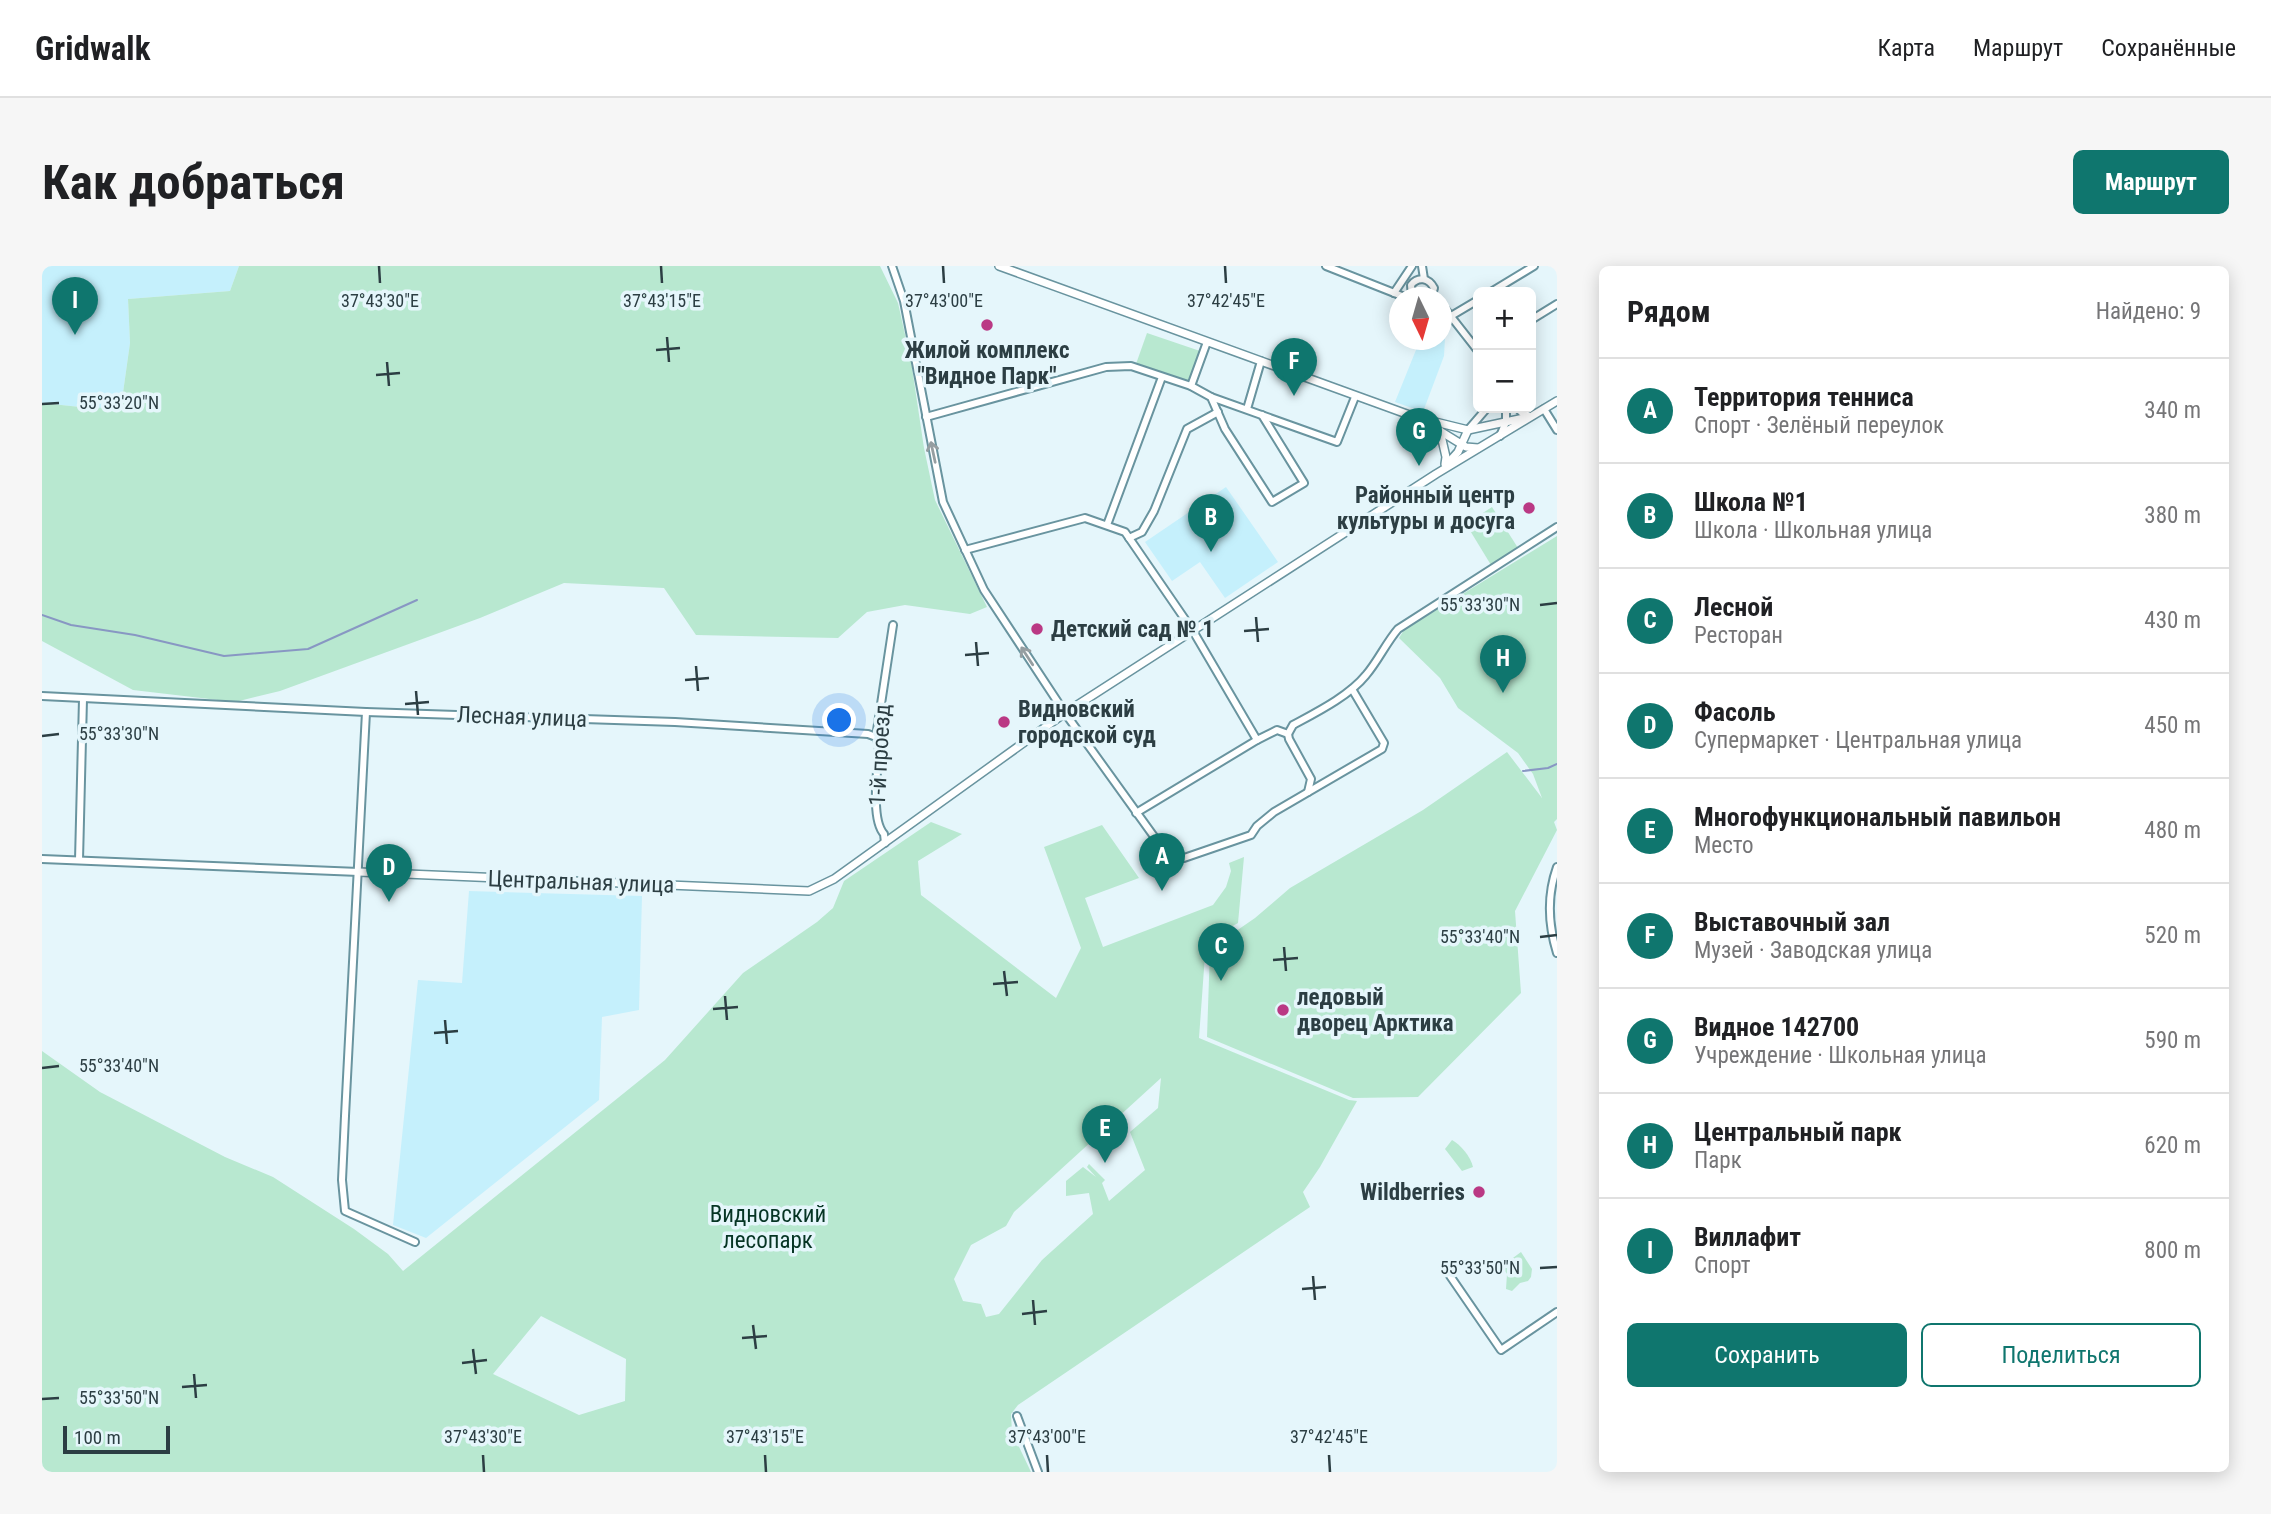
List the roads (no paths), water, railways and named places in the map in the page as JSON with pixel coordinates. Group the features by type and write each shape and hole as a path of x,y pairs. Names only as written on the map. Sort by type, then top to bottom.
{"street":[{"path":"892,266 904,301 943,502 965,550 984,590 1065,713 1168,856 1184,858 1251,835 1257,826 1274,812 1382,750 1384,743 1352,689"},
{"path":"999,266 1355,397 1417,418 1472,430 1481,433 1483,438 1479,448 1472,449 1417,418"},
{"path":"1326,266 1389,291"},
{"path":"1398,287 1412,266"},
{"path":"1422,266 1424,279"},
{"path":"1499,287 1534,266"},
{"path":"1406,276 1409,287"},
{"path":"1411,287 1413,282 1424,279 1432,287"},
{"path":"1452,315 1473,303"},
{"path":"1536,317 1557,304"},
{"path":"1452,317 1477,350"},
{"path":"1191,386 1207,342"},
{"path":"1247,409 1261,361"},
{"path":"926,417 1106,367 1131,366 1337,442 1355,397"},
{"path":"1108,525 1161,377"},
{"path":"1211,397 1225,429 1272,502 1304,483 1262,415"},
{"path":"1472,430 1531,416 1557,401"},
{"path":"1544,409 1557,429"},
{"path":"1129,538 1142,532 1154,512 1187,429 1218,412"},
{"path":"1442,470 1484,413"},
{"path":"1500,436 1506,422 1506,413"},
{"path":"1523,413 1531,416"},
{"name":"Центральная улица","path":"42,859 809,891 834,879 1065,713 1442,470 1531,416"},
{"path":"1440,431 1446,457 1442,470"},
{"path":"965,550 1085,519 1125,532 1193,631 1257,740"},
{"path":"1307,793 1311,787 1311,779 1289,739 1293,725 1352,689 1367,674 1398,629 1557,527"},
{"name":"1-й проезд","path":"885,843 877,816 879,746 876,737 893,625"},
{"name":"Лесная улица","path":"42,696 366,712 675,722 868,734 876,737"},
{"path":"79,860 83,699"},
{"path":"366,712 342,1180 345,1210 415,1242"},
{"path":"1136,813 1257,740 1277,730 1289,734"},
{"path":"1557,867 1549,902 1557,953"},
{"path":"1446,1270 1501,1350 1557,1312"},
{"path":"1017,1416 1038,1472"}],"waterway":[{"path":"42,615 71,625 135,635 224,656 308,649 417,600"},
{"path":"1523,771 1548,768 1557,764"}],"place":[{"name":"Жилой комплекс \"Видное Парк\"","path":"987,325"},
{"name":"Виллафит","path":"75,335"},
{"name":"Выставочный зал","path":"1294,396"},
{"name":"Видное 142700","path":"1419,466"},
{"name":"Районный центр культуры и досуга","path":"1529,508"},
{"name":"Школа №1","path":"1211,552"},
{"name":"Детский сад № 1","path":"1037,629"},
{"name":"Центральный парк","path":"1503,693"},
{"name":"Видновский городской суд","path":"1004,722"},
{"name":"Территория тенниса","path":"1162,891"},
{"name":"Фасоль","path":"389,902"},
{"name":"Лесной","path":"1221,981"},
{"name":"ледовый дворец Арктика","path":"1283,1010"},
{"name":"Многофункциональный павильон","path":"1105,1163"},
{"name":"Wildberries","path":"1479,1192"}],"park label":[{"name":"Видновский лесопарк","path":"768,1227"}]}
